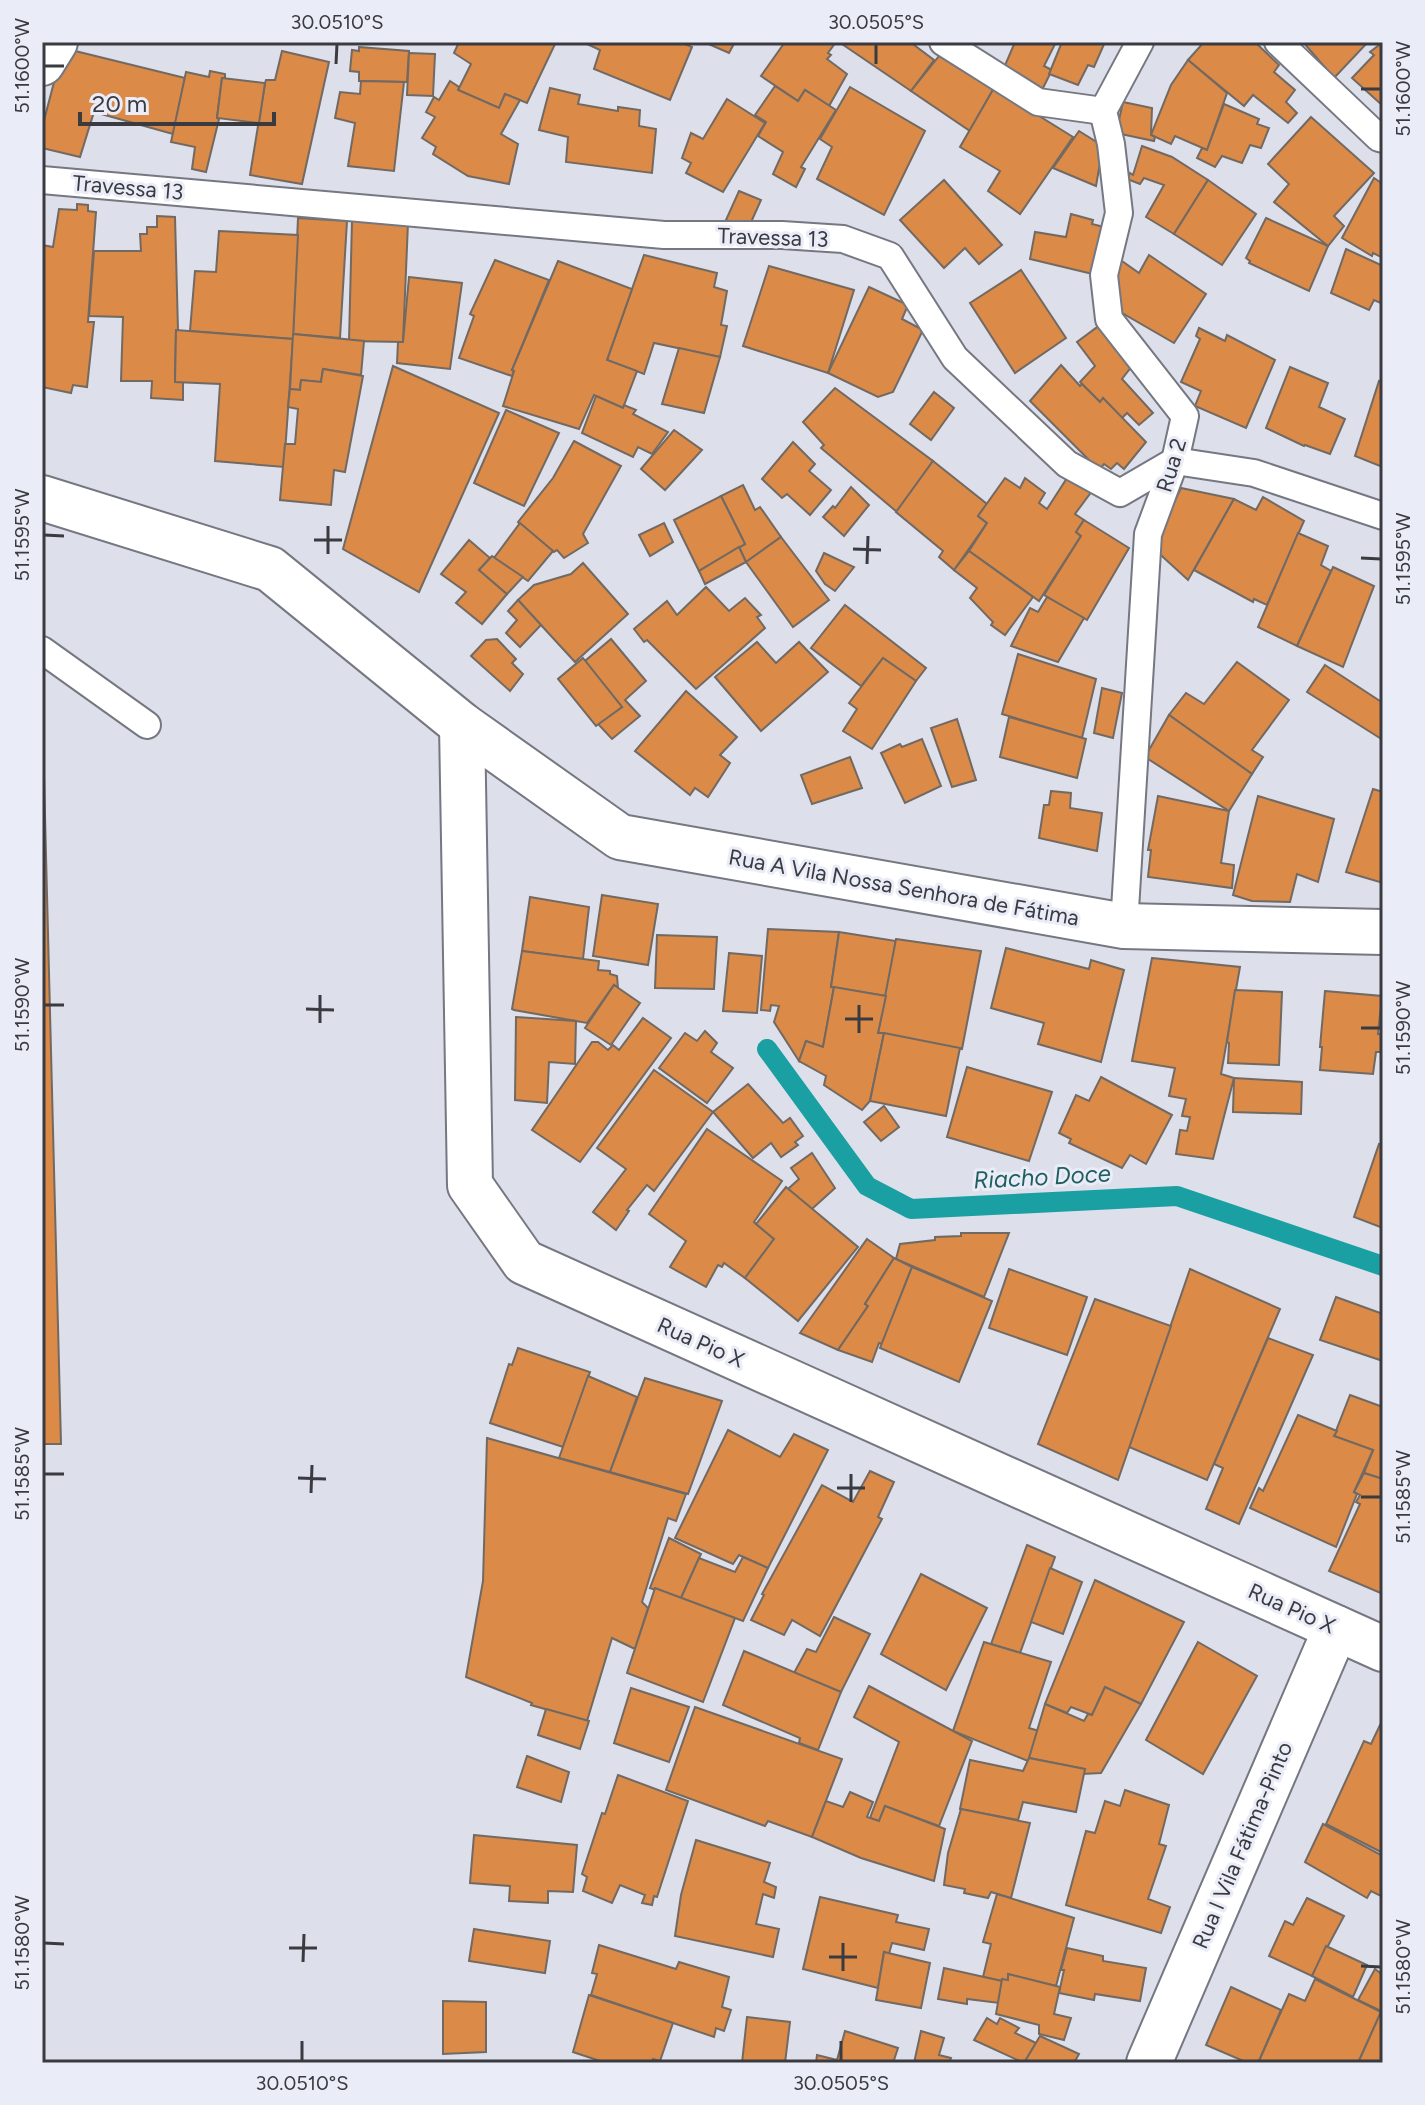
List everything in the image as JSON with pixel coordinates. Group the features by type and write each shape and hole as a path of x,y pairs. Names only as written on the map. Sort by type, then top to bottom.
{"street":[{"path":"42,63 55,42"},
{"name":"Rua A Vila Nossa Senhora de Fátima","path":"42,498 270,569 462,725 620,837 1124,926 1383,932"},
{"name":"Rua Pio X","path":"462,725 470,1185 524,1262 1383,1649"},
{"name":"Rua I Vila Fátima-Pinto","path":"1149,2063 1336,1628"}],"lane":[{"path":"943,42 1038,102 1103,111 1140,42"},
{"path":"1278,42 1383,139"},
{"name":"Rua 2","path":"1103,111 1111,144 1119,213 1104,275 1109,319 1185,416 1175,461 1148,534 1124,926"},
{"name":"Travessa 13","path":"42,180 664,235 782,235 843,239 890,256 955,358 1067,464 1120,493 1175,461"},
{"path":"1175,461 1254,473 1383,516"},
{"path":"42,650 147,725"}],"building":[{"path":"459,42 556,42 527,103 505,94 499,108 458,90 471,64 454,53"},
{"path":"588,42 680,42 692,47 670,100 594,69 600,50"},
{"path":"704,42 735,42 729,53"},
{"path":"785,42 836,42 827,59 847,74 829,106 805,90 798,101 761,76"},
{"path":"839,42 910,42 934,60 911,91"},
{"path":"1015,42 1056,42 1044,66 1052,70 1041,92 1003,70"},
{"path":"1062,42 1105,42 1094,67 1088,65 1078,85 1049,74"},
{"path":"1204,42 1255,42 1279,65 1274,72 1295,90 1286,102 1297,113 1288,123 1253,95 1244,106 1188,60"},
{"path":"1303,42 1368,42 1334,78"},
{"path":"1383,42 1383,106 1352,78 1374,55 1370,52"},
{"path":"359,47 409,51 407,82 359,81 359,72 350,71 352,50 359,51"},
{"path":"63,48 185,78 173,134 94,112 80,157 42,148 42,128"},
{"path":"282,51 329,62 302,184 250,175 265,83 266,80 275,80"},
{"path":"943,51 994,88 970,131 911,91"},
{"path":"409,53 435,54 433,96 407,95"},
{"path":"1188,60 1227,93 1207,150 1175,136 1171,144 1151,135 1171,85"},
{"path":"210,71 225,74 225,78 222,78 219,119 206,172 192,169 195,147 171,142 186,72 209,77"},
{"path":"222,78 265,83 259,123 217,118"},
{"path":"361,81 404,82 394,171 348,166 355,123 335,118 340,92 360,94"},
{"path":"450,81 459,87 458,90 499,108 505,94 520,100 501,134 518,144 509,184 468,176 433,154 436,147 422,138 435,117 426,112 434,97 439,100"},
{"path":"775,86 798,101 805,90 836,110 801,167 805,169 796,187 773,174 783,152 758,136 766,122 755,115"},
{"path":"850,87 925,131 884,215 817,179 832,147 820,139"},
{"path":"550,88 580,95 578,104 618,111 618,107 640,110 639,126 656,129 652,173 566,162 568,137 539,130"},
{"path":"994,88 1073,137 1020,214 988,191 1000,171 960,147"},
{"path":"727,99 765,123 723,192 686,173 691,163 682,158 691,133 703,139"},
{"path":"1123,102 1152,108 1151,135 1155,137 1154,141 1116,133"},
{"path":"1224,104 1259,119 1257,124 1269,128 1261,148 1250,145 1242,163 1222,156 1215,167 1197,158 1202,148 1207,150"},
{"path":"1311,117 1374,173 1334,216 1344,226 1328,246 1274,202 1289,184 1268,164"},
{"path":"1079,131 1103,146 1096,186 1053,168"},
{"path":"1142,146 1172,157 1208,180 1174,234 1146,217 1164,185 1144,178 1140,184 1127,179 1130,173 1133,175"},
{"path":"1374,178 1383,184 1383,258 1373,253 1372,256 1342,238"},
{"path":"944,180 1002,245 979,264 965,248 944,268 900,220"},
{"path":"1208,180 1256,214 1222,265 1174,234"},
{"path":"739,191 761,200 748,229 726,220"},
{"path":"77,204 88,205 88,211 96,212 88,322 94,322 87,387 73,385 71,393 42,387 42,245 53,247 59,209 77,210"},
{"path":"1071,214 1108,228 1101,276 1030,259 1035,232 1066,237"},
{"path":"157,216 175,217 178,330 175,382 183,382 183,400 151,398 152,381 121,381 123,317 89,316 94,251 141,251 140,234 147,234 147,227 157,227"},
{"path":"298,218 347,221 340,338 293,334"},
{"path":"1266,218 1328,246 1309,291 1249,263 1246,258"},
{"path":"352,220 408,223 403,342 349,341"},
{"path":"219,231 298,235 293,339 190,331 195,271 216,272"},
{"path":"1346,249 1383,266 1383,304 1374,300 1369,310 1331,293"},
{"path":"644,255 717,273 714,287 727,291 721,325 727,326 720,357 654,343 644,374 607,360"},
{"path":"1149,255 1206,294 1174,343 1110,306 1119,259 1139,273"},
{"path":"495,260 549,280 512,376 459,358 474,316 470,314"},
{"path":"558,261 632,289 607,360 637,371 623,408 594,395 579,429 503,406 512,370"},
{"path":"769,266 854,290 828,373 743,346"},
{"path":"1021,270 1066,338 1015,373 970,303"},
{"path":"409,277 462,283 450,369 397,363 398,342 403,342"},
{"path":"869,287 908,305 902,319 923,330 893,392 878,397 828,373"},
{"path":"1100,325 1132,366 1122,379 1153,413 1139,425 1127,413 1122,418 1103,398 1100,402 1080,382 1095,366 1077,342"},
{"path":"1199,328 1225,341 1227,335 1275,360 1246,428 1195,406 1201,391 1181,382 1200,339 1196,336"},
{"path":"176,330 293,339 284,467 215,461 220,384 175,382"},
{"path":"293,334 364,341 361,375 323,369 321,382 301,380 300,390 290,389"},
{"path":"679,348 720,357 704,413 662,404"},
{"path":"1061,365 1100,402 1103,398 1146,442 1124,469 1117,463 1111,469 1104,464 1099,470 1030,401"},
{"path":"393,366 499,413 419,592 343,549"},
{"path":"1290,367 1328,383 1319,407 1345,419 1330,454 1266,428"},
{"path":"323,369 363,376 345,472 334,470 331,505 280,500 285,444 295,444 298,409 288,407 290,389 300,390 301,380 321,382"},
{"path":"1379,381 1383,383 1383,460 1380,466 1355,456"},
{"path":"835,388 933,461 897,512 821,448 824,445 803,422"},
{"path":"934,392 954,408 931,440 910,424"},
{"path":"596,396 623,408 624,405 636,410 633,414 668,432 652,454 638,447 633,457 582,433"},
{"path":"506,410 559,433 524,506 474,483"},
{"path":"674,430 702,450 665,490 641,469"},
{"path":"574,441 621,466 583,534 588,543 564,558 518,522 553,478"},
{"path":"793,442 815,464 809,471 831,490 810,515 787,494 782,498 762,479"},
{"path":"933,461 987,504 978,516 987,523 954,570 939,557 943,551 896,512"},
{"path":"1069,475 1092,491 1075,514 1084,520 1076,532 1081,536 1039,601 969,551 987,523 978,516 1005,478 1020,488 1025,478 1045,493 1039,503 1047,509"},
{"path":"743,485 755,510 760,507 781,537 746,562 739,547 745,544 721,496"},
{"path":"851,487 869,505 844,536 823,517 833,506 835,508"},
{"path":"1181,488 1234,499 1188,580 1152,547"},
{"path":"721,496 745,544 699,571 674,520"},
{"path":"1263,497 1304,521 1267,605 1254,599 1253,602 1194,570 1234,499 1256,510"},
{"path":"1084,520 1129,548 1087,620 1044,595 1081,536 1076,532"},
{"path":"520,523 553,551 528,581 494,558"},
{"path":"664,523 673,542 650,556 639,535"},
{"path":"1298,533 1328,546 1321,565 1331,571 1297,646 1258,627"},
{"path":"781,537 829,600 793,627 746,562"},
{"path":"469,540 490,558 479,570 507,594 482,624 456,603 466,592 441,574"},
{"path":"739,547 746,562 705,584 699,571"},
{"path":"969,551 1033,597 1005,635 991,625 993,622 970,598 977,588 954,570"},
{"path":"824,553 854,567 835,591 825,584 816,571"},
{"path":"492,556 523,577 507,594 479,570"},
{"path":"583,563 628,614 575,662 518,600 534,585 571,574"},
{"path":"1333,567 1374,586 1343,667 1297,646"},
{"path":"706,587 729,611 745,598 761,615 757,617 765,628 696,689 634,629 667,601 677,615"},
{"path":"1047,597 1084,618 1058,662 1011,646 1030,608 1038,612"},
{"path":"518,600 541,625 520,647 506,633 517,620 508,611"},
{"path":"845,605 926,668 916,681 883,658 861,686 811,648"},
{"path":"497,639 516,659 512,663 523,674 510,691 471,656 486,640"},
{"path":"611,639 646,681 625,700 640,716 612,739 598,724 622,707 585,661"},
{"path":"757,642 776,663 799,642 828,672 761,731 715,677"},
{"path":"1018,654 1096,679 1082,738 1002,714"},
{"path":"583,658 622,707 596,726 558,679"},
{"path":"883,658 916,681 872,749 843,731 857,709 849,703"},
{"path":"1237,662 1289,700 1252,750 1263,757 1252,774 1169,715 1186,693 1204,704"},
{"path":"1325,665 1383,703 1383,740 1307,692"},
{"path":"1102,688 1122,693 1113,738 1094,733"},
{"path":"686,691 737,737 720,755 730,763 708,797 695,788 690,795 635,751"},
{"path":"42,698 61,1444 42,1444"},
{"path":"1169,715 1252,774 1229,811 1145,757"},
{"path":"1009,717 1086,739 1077,778 1000,757"},
{"path":"957,719 976,780 952,787 931,728"},
{"path":"922,739 941,786 905,803 881,753"},
{"path":"850,757 862,788 812,804 801,775"},
{"path":"1373,789 1383,792 1383,883 1346,872"},
{"path":"1051,791 1071,793 1070,808 1102,813 1097,851 1039,838 1044,805 1049,805"},
{"path":"1158,796 1229,811 1221,863 1234,865 1232,888 1148,877 1151,850 1148,850"},
{"path":"1258,796 1334,819 1318,882 1297,874 1290,902 1252,901 1233,895"},
{"path":"602,895 658,904 648,965 593,956"},
{"path":"530,897 589,907 583,959 522,951"},
{"path":"768,929 839,932 831,987 834,987 823,1047 806,1041 799,1061 774,1022 779,1006 771,1005 770,1011 761,1010"},
{"path":"839,932 896,941 886,996 831,987"},
{"path":"657,935 717,937 714,989 655,988"},
{"path":"896,939 981,951 962,1049 878,1033"},
{"path":"1006,948 1089,969 1091,960 1124,970 1101,1062 1038,1044 1044,1023 991,1008"},
{"path":"522,951 599,961 598,970 610,971 610,974 617,976 618,988 614,985 587,1023 514,1010"},
{"path":"729,953 762,956 757,1013 723,1011"},
{"path":"1152,958 1240,967 1221,1074 1234,1078 1213,1159 1176,1154 1180,1130 1187,1131 1190,1117 1182,1116 1186,1099 1169,1096 1175,1068 1132,1061"},
{"path":"614,985 640,1003 611,1045 585,1028"},
{"path":"834,987 886,996 878,1033 884,1033 870,1101 862,1110 824,1085 826,1076 799,1061 806,1041 823,1047"},
{"path":"1235,990 1282,992 1279,1065 1228,1063 1227,1042"},
{"path":"1325,991 1382,996 1378,1034 1383,1035 1383,1052 1376,1052 1373,1074 1320,1070"},
{"path":"516,1017 576,1021 575,1064 549,1062 547,1103 515,1100"},
{"path":"643,1018 671,1038 580,1162 532,1130 592,1042 598,1042 608,1050 613,1045 619,1050"},
{"path":"705,1031 717,1043 711,1052 733,1068 707,1103 659,1068 685,1033 697,1041"},
{"path":"884,1033 960,1048 946,1116 870,1101"},
{"path":"967,1067 1052,1092 1029,1161 947,1137"},
{"path":"654,1070 713,1112 654,1191 647,1185 616,1230 593,1212 626,1169 597,1148"},
{"path":"1101,1077 1172,1115 1146,1164 1130,1155 1122,1168 1069,1143 1071,1139 1059,1133 1076,1095 1089,1101"},
{"path":"1234,1078 1302,1082 1301,1114 1233,1112"},
{"path":"748,1084 783,1123 790,1118 803,1136 795,1142 798,1145 781,1157 771,1143 753,1158 713,1112"},
{"path":"884,1106 899,1127 881,1141 864,1122"},
{"path":"707,1129 782,1181 754,1222 774,1239 745,1278 724,1263 722,1267 718,1265 706,1287 670,1267 686,1241 649,1214"},
{"path":"1379,1144 1383,1145 1383,1228 1354,1217"},
{"path":"812,1153 835,1188 812,1209 788,1189 799,1179 791,1168"},
{"path":"786,1187 858,1247 798,1321 745,1278 774,1239 756,1224"},
{"path":"961,1233 1009,1233 984,1297 896,1259 900,1244 961,1236"},
{"path":"867,1239 894,1258 865,1304 868,1306 838,1350 800,1333"},
{"path":"894,1258 912,1267 872,1362 838,1350 868,1306 865,1304"},
{"path":"912,1267 992,1301 959,1382 880,1348"},
{"path":"1009,1269 1087,1297 1067,1355 989,1328"},
{"path":"1190,1269 1280,1309 1207,1480 1129,1447"},
{"path":"1336,1297 1383,1314 1383,1361 1320,1340"},
{"path":"1095,1299 1171,1326 1118,1480 1038,1444"},
{"path":"1268,1338 1313,1355 1239,1524 1206,1509 1223,1468 1214,1464"},
{"path":"518,1348 590,1372 563,1447 490,1423 509,1364 512,1365"},
{"path":"588,1376 637,1397 610,1472 559,1458"},
{"path":"645,1378 722,1401 688,1494 610,1472"},
{"path":"1350,1395 1383,1407 1383,1479 1364,1473 1373,1450 1334,1436"},
{"path":"1298,1415 1337,1431 1334,1436 1373,1450 1354,1492 1357,1494 1336,1547 1250,1508 1259,1488 1263,1491"},
{"path":"728,1430 780,1457 794,1434 828,1450 768,1568 739,1555 733,1564 675,1538"},
{"path":"487,1438 686,1494 676,1521 668,1518 642,1602 648,1608 635,1649 612,1638 587,1721 531,1705 466,1677 483,1581"},
{"path":"870,1471 894,1482 878,1517 882,1519 820,1636 792,1620 784,1635 751,1620 822,1485 853,1502"},
{"path":"1364,1473 1383,1479 1383,1594 1329,1571 1360,1504 1356,1502 1360,1495 1354,1492"},
{"path":"669,1538 701,1554 681,1598 650,1588"},
{"path":"1027,1545 1055,1557 1020,1653 991,1644"},
{"path":"743,1557 768,1568 743,1621 681,1598 699,1558 735,1572"},
{"path":"1050,1568 1082,1582 1063,1634 1031,1622"},
{"path":"921,1574 987,1608 946,1690 881,1654"},
{"path":"1095,1580 1184,1622 1141,1704 1105,1687 1092,1715 1071,1707 1067,1713 1045,1704"},
{"path":"655,1588 735,1618 703,1702 627,1673"},
{"path":"834,1617 870,1634 841,1692 794,1673 807,1649 816,1652"},
{"path":"984,1642 1051,1662 1029,1728 1039,1731 1028,1761 953,1731"},
{"path":"1198,1642 1257,1676 1203,1774 1146,1740"},
{"path":"744,1651 841,1692 818,1750 799,1743 800,1738 723,1705"},
{"path":"869,1686 972,1741 939,1826 885,1806 879,1821 870,1818 899,1742 854,1717"},
{"path":"1105,1687 1141,1704 1101,1773 1083,1774 1085,1769 1029,1758 1045,1704 1084,1721 1088,1714 1092,1715"},
{"path":"631,1688 689,1707 669,1762 614,1743"},
{"path":"695,1707 842,1759 812,1837 768,1821 765,1826 666,1790"},
{"path":"546,1709 589,1721 580,1749 538,1735"},
{"path":"1380,1725 1383,1727 1383,1853 1326,1824 1364,1741 1371,1744"},
{"path":"527,1756 569,1772 561,1802 517,1787"},
{"path":"1029,1758 1085,1769 1076,1812 1023,1802 1018,1820 960,1809 970,1760 1023,1771"},
{"path":"618,1775 688,1801 652,1905 642,1903 645,1895 620,1885 612,1903 583,1891 587,1877 582,1874"},
{"path":"1125,1790 1169,1805 1159,1844 1166,1846 1148,1899 1170,1907 1161,1933 1066,1905 1086,1831 1095,1833 1105,1801 1120,1806"},
{"path":"850,1792 873,1802 867,1817 879,1821 885,1806 945,1829 934,1881 861,1858 812,1837 826,1801 843,1807"},
{"path":"961,1809 1030,1823 1011,1898 991,1892 988,1898 944,1885 948,1853"},
{"path":"1323,1824 1383,1856 1383,1897 1371,1891 1367,1898 1305,1862"},
{"path":"474,1835 577,1845 573,1892 548,1891 548,1903 509,1901 510,1886 470,1883"},
{"path":"696,1840 770,1863 764,1882 776,1887 774,1898 763,1894 756,1924 779,1929 773,1957 675,1936 681,1895"},
{"path":"997,1894 1074,1918 1056,1986 1008,1974 1008,1980 1002,1981 983,1977 991,1944 983,1942"},
{"path":"820,1897 898,1915 896,1922 929,1929 924,1950 892,1943 889,1954 884,1952 878,1988 803,1969"},
{"path":"1307,1898 1344,1916 1312,1976 1269,1956 1285,1921 1293,1925"},
{"path":"474,1929 550,1941 545,1973 469,1961"},
{"path":"599,1945 676,1969 679,1962 729,1977 722,2007 731,2010 724,2031 716,2028 714,2037 591,1995 597,1974 592,1973"},
{"path":"1326,1946 1367,1965 1353,1997 1312,1976"},
{"path":"1067,1948 1103,1956 1103,1961 1146,1968 1140,2001 1095,1994 1094,2000 1059,1993"},
{"path":"884,1952 930,1963 921,2008 876,2000"},
{"path":"944,1968 1002,1981 999,2003 967,1999 967,2004 938,1999"},
{"path":"1375,1969 1383,1975 1383,2012 1358,2000"},
{"path":"1008,1974 1060,1987 1054,2014 1071,2018 1064,2040 1039,2034 1039,2025 996,2014 1002,1979 1008,1980"},
{"path":"1315,1979 1381,2012 1358,2063 1258,2063 1289,1994 1305,2001"},
{"path":"1231,1987 1281,2010 1258,2063 1248,2063 1206,2045"},
{"path":"589,1995 673,2023 660,2061 606,2063 573,2052"},
{"path":"443,2001 486,2002 486,2052 443,2054"},
{"path":"1381,2012 1383,2063 1358,2063"},
{"path":"747,2017 790,2022 785,2063 742,2063"},
{"path":"987,2018 997,2024 1000,2018 1019,2028 1015,2033 1036,2043 1024,2063 974,2040"},
{"path":"845,2031 898,2048 893,2063 816,2063 817,2055 837,2060"},
{"path":"921,2031 944,2038 939,2055 951,2058 949,2063 914,2063"},
{"path":"1040,2036 1079,2054 1074,2063 1024,2063"}],"waterway":[{"name":"Riacho Doce","path":"767,1049 867,1186 911,1209 1177,1196 1383,1266"}]}
